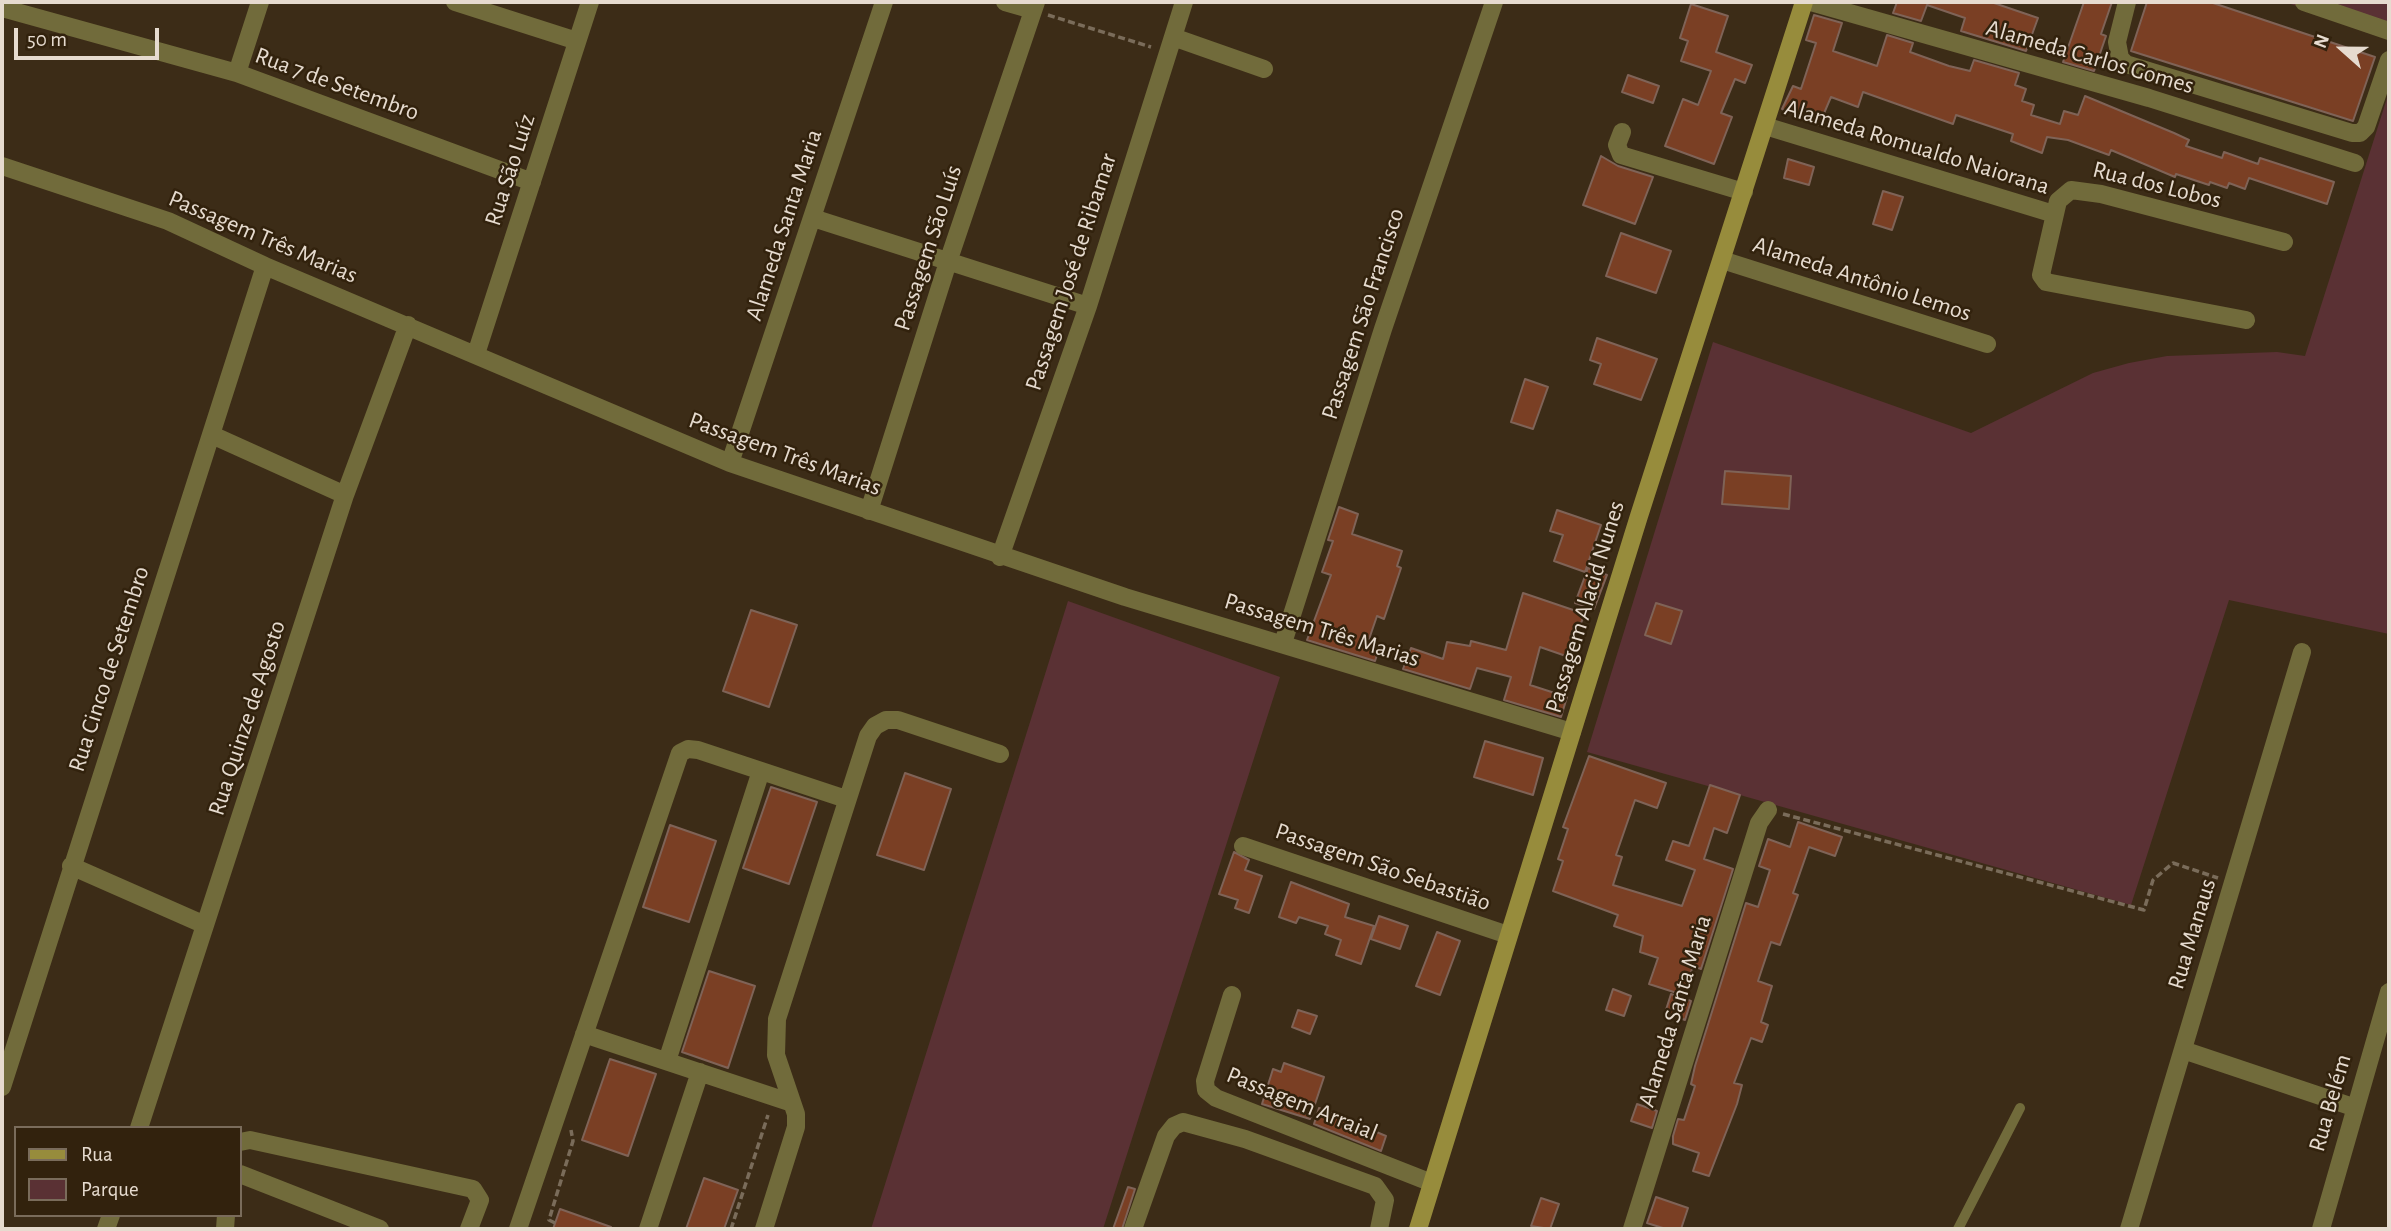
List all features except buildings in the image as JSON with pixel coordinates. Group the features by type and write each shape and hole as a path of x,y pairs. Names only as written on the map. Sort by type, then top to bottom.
{"main road":[{"name":"Passagem Alacid Nunes","path":"1418,1229 1508,935 1804,2"}],"street":[{"path":"237,73 260,2"},
{"path":"455,2 577,41"},
{"name":"Rua São Luíz","path":"476,354 590,2"},
{"name":"Alameda Santa Maria","path":"730,463 884,2"},
{"path":"1005,2 1034,6"},
{"name":"Passagem José de Ribamar","path":"1000,557 1088,306 1184,2"},
{"name":"Passagem São Francisco","path":"1283,643 1383,329 1494,2"},
{"name":"Alameda Carlos Gomes","path":"1811,2 2149,98 2355,163"},
{"path":"2126,2 2117,50 2126,64 2352,133 2360,133 2365,127 2389,60"},
{"path":"2304,2 2389,31"},
{"name":"Passagem São Luís","path":"869,511 948,262 1034,6"},
{"name":"Rua 7 de Setembro","path":"2,8 237,73 532,182"},
{"path":"1171,45 1264,69"},
{"name":"Alameda Romualdo Naiorana","path":"1765,126 2054,214"},
{"path":"1622,132 1617,145 1621,155 1744,192"},
{"name":"Passagem Três Marias","path":"2,166 169,221 265,266 730,463 1000,557 1572,732"},
{"name":"Rua dos Lobos","path":"2054,214 2062,196 2071,190 2101,194 2284,242"},
{"path":"2054,214 2041,275 2046,282 2246,320"},
{"path":"813,218 1088,306"},
{"name":"Alameda Antônio Lemos","path":"1722,260 1987,344"},
{"name":"Rua Cinco de Setembro","path":"2,1087 265,266"},
{"name":"Rua Quinze de Agosto","path":"140,1126 345,495 408,325"},
{"path":"212,435 345,495"},
{"name":"Rua Manaus","path":"2129,1229 2302,652"},
{"path":"764,1229 796,1127 792,1103 776,1055 777,1019 868,736 875,726 886,720 898,720 1000,754"},
{"path":"518,1229 680,753 688,749 698,750 846,799"},
{"path":"667,1061 761,771"},
{"name":"Alameda Santa Maria","path":"1632,1229 1759,822 1768,810"},
{"name":"Passagem São Sebastião","path":"1243,846 1508,935"},
{"path":"71,866 205,925"},
{"name":"Rua Belém","path":"2320,1229 2353,1107 2389,992"},
{"name":"Passagem Arraial","path":"1232,995 1205,1081 1206,1090 1216,1098 1432,1183"},
{"path":"584,1034 792,1103"},
{"path":"2183,1050 2353,1107"},
{"path":"648,1229 700,1072"},
{"path":"1133,1229 1166,1136 1174,1126 1183,1122 1258,1143 1375,1186 1385,1200 1379,1229"},
{"path":"242,1142 250,1140 473,1189 480,1200 469,1229"},
{"path":"242,1175 380,1229"}],"lane":[{"path":"1958,1229 2020,1108"}],"path":[{"path":"1034,6 1171,45"},
{"path":"1768,810 2144,911 2153,880 2173,863 2201,875 2233,881"},
{"path":"730,1229 769,1113 765,1105"}],"green space":[{"path":"2284,2 2389,2 2389,30 2371,29"},
{"path":"2389,92 2389,634 2229,600 2131,905 1587,752 1713,342 1971,433 2093,373 2129,363 2167,356 2277,352 2305,356"},
{"path":"1068,601 1280,677 1103,1229 871,1229"}]}
